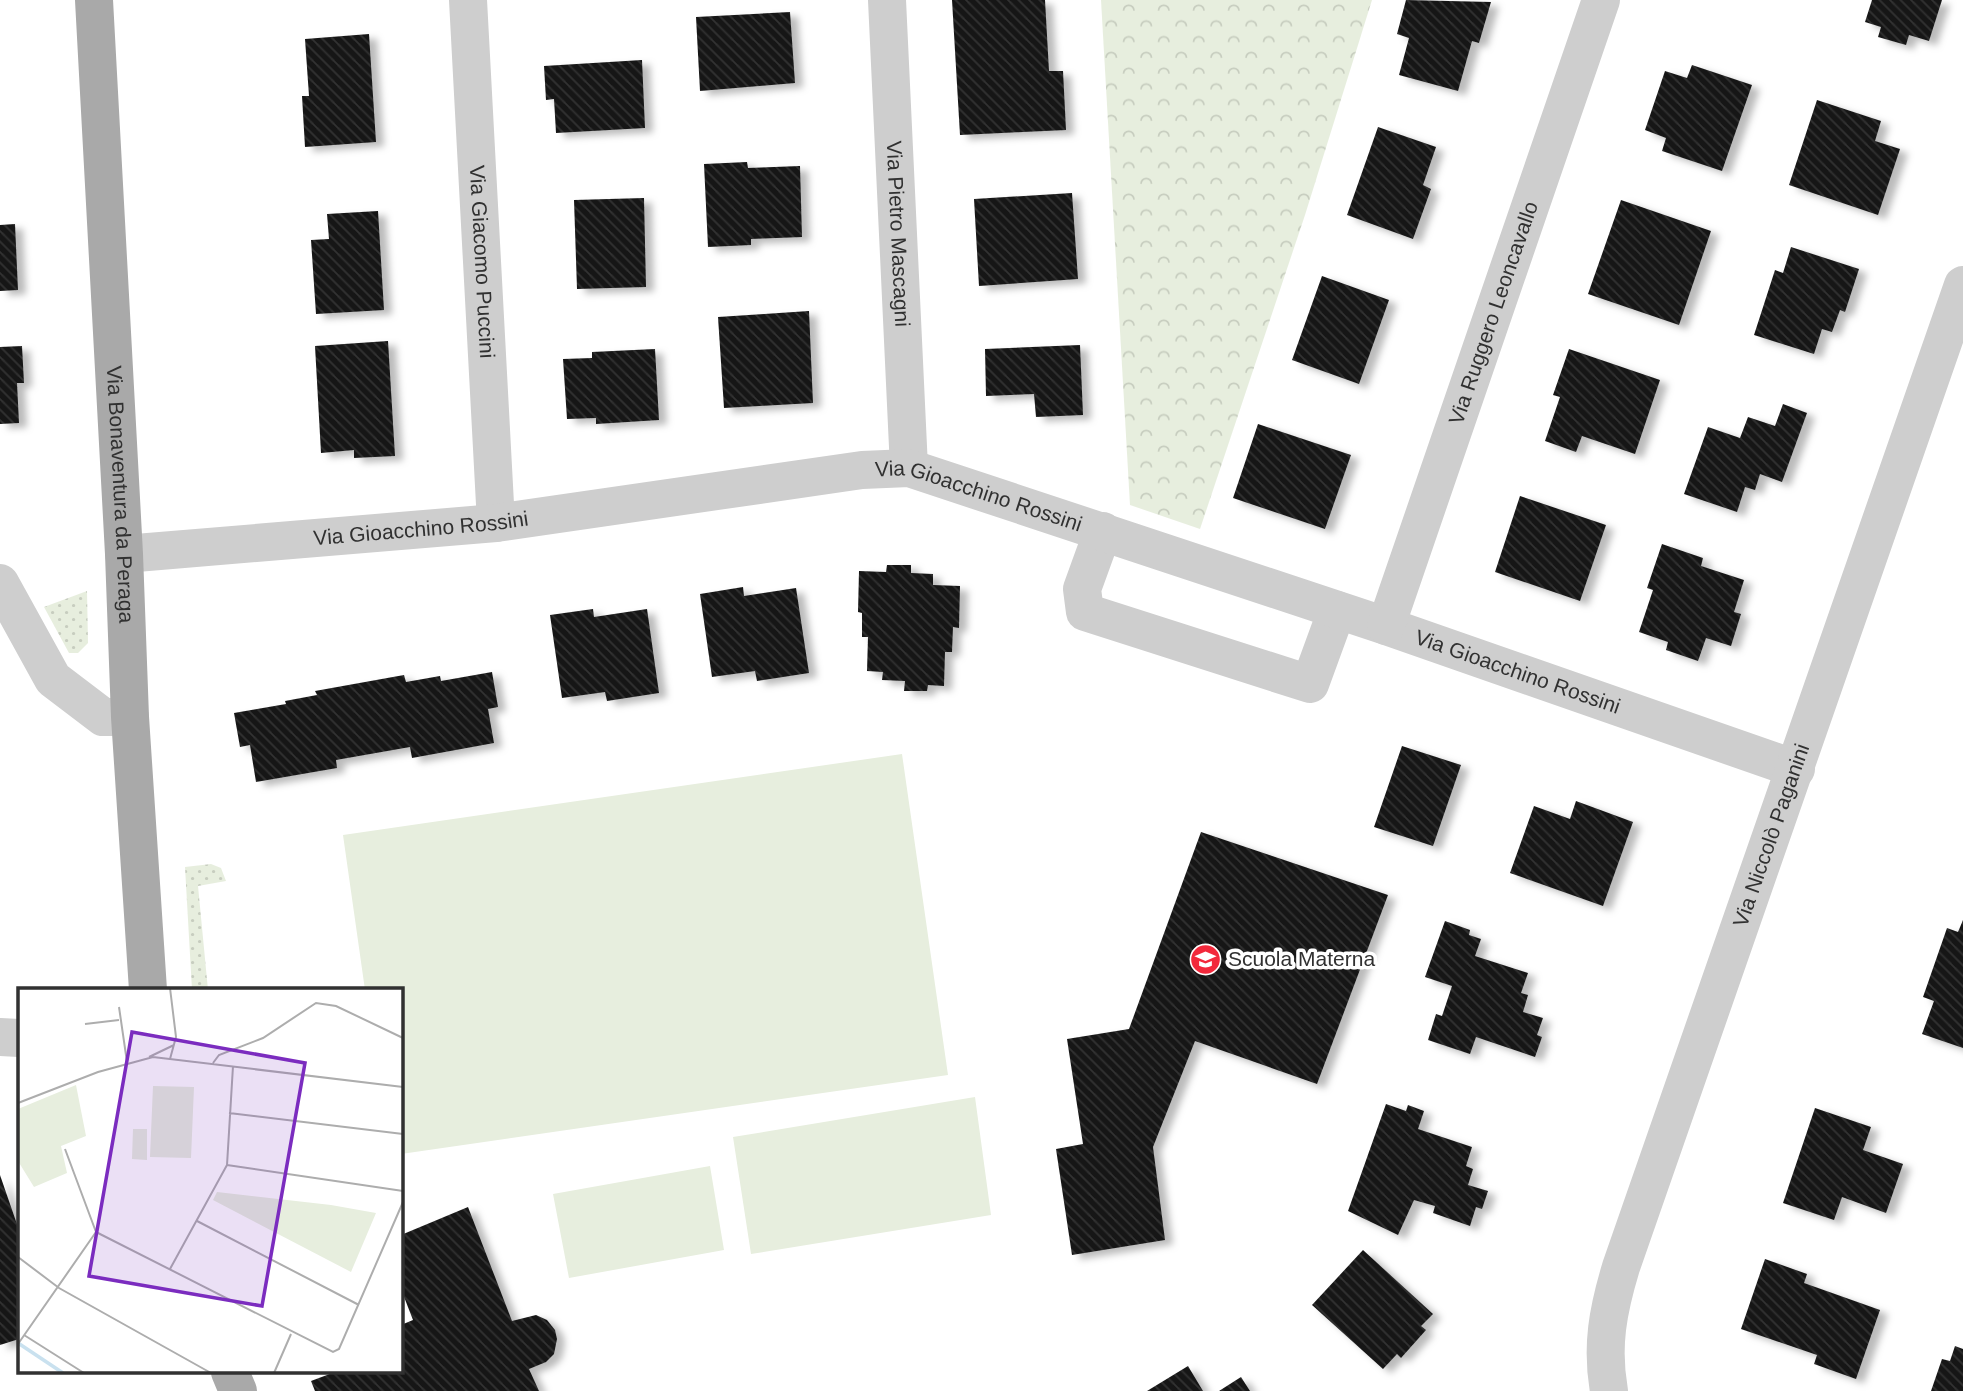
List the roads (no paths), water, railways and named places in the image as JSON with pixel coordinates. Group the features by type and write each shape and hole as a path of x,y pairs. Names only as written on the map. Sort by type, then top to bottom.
{"main road":[{"name":"Via Bonaventura da Peraga","path":"94,0 124,554 130,718 148,988"},
{"path":"231,1374 239,1391"}],"street":[{"name":"Via Giacomo Puccini","path":"468,0 496,523"},
{"name":"Via Pietro Mascagni","path":"887,0 909,468"},
{"name":"Via Ruggero Leoncavallo","path":"1386,626 1601,0"},
{"name":"Via Niccolò Paganini","path":"1609,1391 1604,1342 1609,1307 1963,285"},
{"name":"Via Gioacchino Rossini","path":"124,554 496,523 862,470 909,468 1386,626 1796,769"},
{"path":"1102,531 1082,589 1085,612 1310,684 1336,610"},
{"path":"0,583 52,679 103,717 130,718"},
{"path":"0,1037 18,1038"}],"place":[{"name":"Scuola Materna","path":"1205,959"}]}
